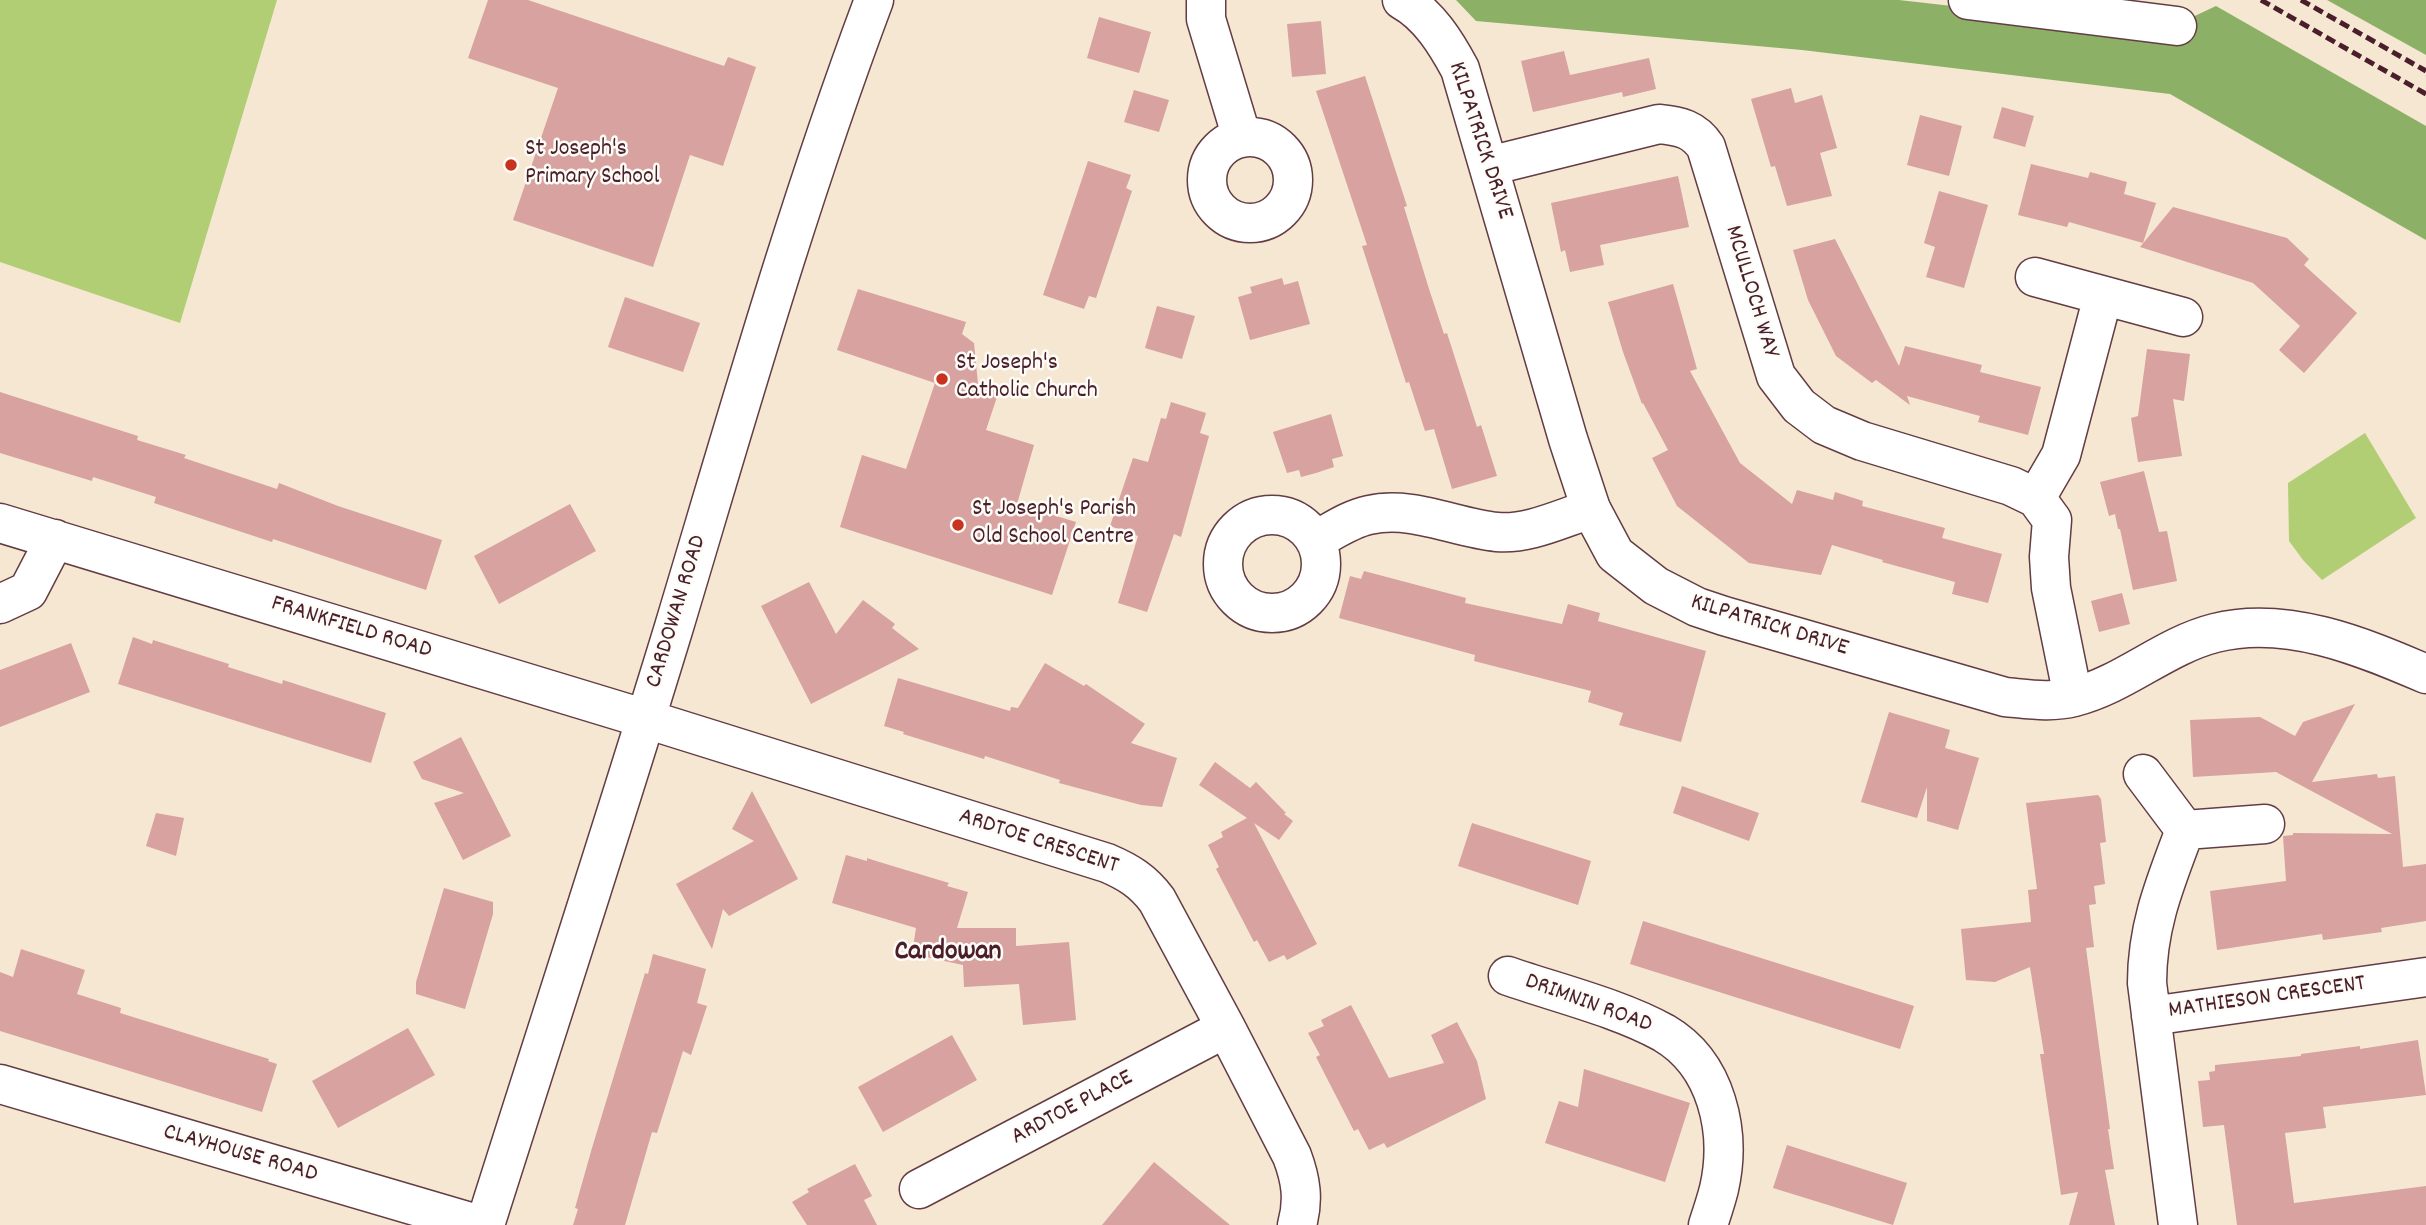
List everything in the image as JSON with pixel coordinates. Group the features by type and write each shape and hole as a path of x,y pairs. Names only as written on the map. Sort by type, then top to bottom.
{"street":[{"name":"CARDOWAN ROAD","path":"482,1225 646,719 773,299 874,0"},
{"path":"1206,0 1206,19 1242,138"},
{"name":"KILPATRICK DRIVE","path":"1402,0 1441,36 1460,69 1591,509 1615,554 1657,586 1697,607 2005,697 2045,701 2073,697 2107,686 2174,648 2214,633 2259,626 2338,641 2371,651 2426,674"},
{"path":"1968,0 2177,26"},
{"name":"MCULLOCH WAY","path":"1489,166 1659,124 1675,125 1697,134 1706,147 1776,376 1799,406 1824,425 1862,441 2011,486 2036,498"},
{"path":"2035,277 2183,317"},
{"path":"2073,697 2051,588 2049,557 2052,520 2036,498 2061,455 2103,296"},
{"path":"1316,540 1350,522 1387,512 1417,515 1498,532 1520,531 1591,509"},
{"name":"FRANKFIELD ROAD","path":"0,523 646,719"},
{"path":"0,604 28,591 55,539"},
{"name":"ARDTOE CRESCENT","path":"646,719 1107,863 1131,874 1148,887 1226,1028 1292,1156 1300,1177 1303,1206 1297,1225"},
{"path":"2143,774 2185,830"},
{"path":"2185,830 2265,824"},
{"path":"2151,1016 2147,954 2152,921 2185,830"},
{"name":"DRIMNIN ROAD","path":"1508,976 1640,1021 1666,1034 1688,1052 1708,1077 1720,1111 1724,1145 1720,1187 1708,1225"},
{"name":"MATHIESON CRESCENT","path":"2178,1225 2151,1016 2426,976"},
{"name":"ARDTOE PLACE","path":"919,1189 1226,1028"},
{"name":"CLAYHOUSE ROAD","path":"0,1084 482,1225"}],"green space":[{"path":"0,0 277,0 180,323 0,262"},
{"path":"1456,0 1899,0 2182,32 2182,22 2216,6 2426,126 2426,240 2170,94 1802,50 1476,21"},
{"path":"2327,0 2426,0 2426,55"},
{"path":"2365,433 2416,518 2322,580 2289,541 2288,483"}],"building":[{"path":"488,0 528,0 724,66 728,57 756,67 723,166 690,155 653,267 513,220 558,88 468,58"},
{"path":"1099,17 1151,32 1139,73 1087,58"},
{"path":"1321,21 1326,74 1292,77 1287,24"},
{"path":"1564,51 1570,75 1649,58 1656,89 1623,97 1622,92 1533,112 1521,61"},
{"path":"1365,76 1407,206 1404,207 1429,289 1444,334 1447,333 1477,427 1481,425 1497,476 1452,489 1434,429 1425,431 1409,382 1406,383 1362,246 1367,245 1316,91"},
{"path":"1791,88 1795,103 1822,95 1837,148 1820,153 1832,196 1787,206 1775,166 1771,167 1751,99"},
{"path":"1134,90 1169,100 1159,132 1124,122"},
{"path":"2002,107 2034,116 2025,147 1993,138"},
{"path":"1920,115 1962,126 1949,176 1907,165"},
{"path":"1088,161 1131,175 1126,188 1132,191 1096,298 1089,296 1084,309 1043,295"},
{"path":"2031,164 2088,178 2090,172 2127,182 2124,194 2156,203 2143,243 2069,222 2067,227 2018,215"},
{"path":"1678,176 1689,227 1600,245 1604,265 1570,272 1565,250 1561,252 1551,203"},
{"path":"1939,191 1988,205 1964,288 1926,277 1935,247 1924,243"},
{"path":"2173,207 2287,238 2309,259 2304,265 2357,313 2304,373 2279,350 2300,326 2253,283 2140,247"},
{"path":"1835,239 1899,366 1905,346 1982,365 1980,372 2041,387 2028,435 1978,422 1980,416 1907,396 1910,405 1876,380 1872,383 1836,356 1808,300 1793,250"},
{"path":"1282,278 1284,285 1298,281 1310,324 1250,340 1238,297 1252,293 1250,287"},
{"path":"1673,284 1697,369 1690,371 1740,463 1792,504 1797,490 1833,500 1835,492 1863,501 1862,506 1945,528 1942,538 2002,554 1988,603 1952,594 1955,582 1832,545 1821,575 1749,563 1677,506 1652,458 1668,450 1642,404 1608,302"},
{"path":"858,289 966,322 962,334 974,343 978,384 999,391 986,430 1034,445 1017,504 1076,522 1052,595 840,527 862,455 906,469 935,383 837,350"},
{"path":"625,297 700,323 683,372 608,347"},
{"path":"1157,306 1195,316 1182,359 1145,348"},
{"path":"2147,349 2190,354 2184,401 2173,399 2182,456 2138,462 2131,418 2138,416"},
{"path":"0,392 138,436 137,440 186,455 184,458 277,489 279,483 338,506 442,540 426,590 154,503 156,497 93,477 92,481 0,453"},
{"path":"1171,402 1206,413 1200,433 1209,436 1181,537 1174,534 1147,612 1118,603 1138,536 1110,526 1133,458 1148,462 1161,418 1166,419"},
{"path":"1331,414 1343,456 1332,459 1334,467 1316,473 1301,477 1299,470 1287,473 1273,432"},
{"path":"2144,471 2159,532 2167,531 2177,581 2133,590 2120,529 2115,514 2109,516 2100,482"},
{"path":"570,504 596,551 499,604 474,556"},
{"path":"1364,571 1466,598 1465,603 1562,624 1568,604 1600,613 1598,621 1706,651 1681,742 1619,725 1623,713 1588,702 1591,691 1474,661 1475,655 1339,618 1350,576 1361,579"},
{"path":"809,582 836,634 863,600 895,624 892,628 919,649 811,704 761,606"},
{"path":"2122,593 2130,624 2099,632 2091,601"},
{"path":"133,637 152,644 153,640 282,684 283,680 386,713 371,763 118,684"},
{"path":"71,643 90,692 0,727 0,670"},
{"path":"1045,663 1084,686 1086,684 1145,724 1131,743 1177,758 1162,807 1141,805 1059,783 1060,780 985,756 984,759 884,726 898,678 1010,711 1011,707 1018,708"},
{"path":"2355,704 2312,782 2377,774 2378,778 2395,776 2403,867 2426,864 2426,921 2381,928 2382,932 2323,940 2322,934 2217,950 2210,891 2286,881 2283,836 2293,833 2392,834 2276,772 2193,777 2190,720 2260,717 2295,736 2303,722"},
{"path":"1889,712 1950,730 1945,748 1979,758 1958,830 1927,821 1927,787 1917,818 1861,802"},
{"path":"461,737 511,836 463,860 434,803 464,793 422,779 413,762"},
{"path":"1215,762 1250,788 1256,782 1293,821 1279,840 1254,823 1317,944 1287,960 1284,955 1269,962 1257,940 1254,942 1216,869 1219,867 1208,845 1223,837 1221,832 1247,818 1199,785"},
{"path":"1682,786 1759,813 1749,841 1673,813"},
{"path":"752,791 798,879 729,916 723,909 712,949 676,884 754,841 732,829"},
{"path":"2098,795 2101,799 2106,842 2100,843 2105,884 2094,886 2096,904 2089,905 2094,947 2086,948 2110,1129 2114,1169 2105,1170 2115,1225 2069,1225 2078,1192 2061,1195 2040,1054 2044,1054 2030,967 1995,982 1966,980 1961,929 2031,922 2028,890 2037,889 2026,803"},
{"path":"156,813 184,818 176,856 146,846"},
{"path":"1472,823 1591,861 1578,905 1458,866"},
{"path":"846,855 867,861 867,858 949,883 947,886 968,892 957,928 1016,928 1016,946 1069,942 1076,1020 1023,1025 1019,984 964,987 963,965 912,954 916,928 832,903"},
{"path":"444,888 493,902 493,914 465,1009 416,994 416,982"},
{"path":"1643,921 1914,1006 1900,1049 1630,964"},
{"path":"21,949 85,970 77,994 121,1008 120,1013 269,1059 268,1061 277,1064 262,1112 0,1031 0,972 13,977"},
{"path":"653,954 706,969 697,1003 707,1006 691,1055 683,1051 657,1133 652,1132 625,1225 573,1225 578,1209 575,1208 592,1148"},
{"path":"1351,1005 1389,1078 1444,1063 1431,1035 1457,1022 1477,1061 1486,1099 1387,1148 1384,1143 1369,1150 1358,1129 1354,1131 1316,1057 1320,1055 1308,1033 1324,1026 1321,1020"},
{"path":"408,1028 435,1075 338,1128 312,1081"},
{"path":"952,1035 977,1080 883,1132 858,1087"},
{"path":"2418,1040 2426,1095 2323,1107 2326,1128 2285,1133 2294,1203 2426,1186 2426,1225 2237,1225 2224,1125 2203,1127 2198,1081 2210,1080 2209,1072 2215,1071 2215,1065"},
{"path":"1584,1069 1690,1103 1665,1182 1545,1143 1559,1101 1578,1107"},
{"path":"1787,1145 1907,1183 1893,1225 1773,1188"},
{"path":"1154,1162 1185,1188 1230,1225 1102,1225"},
{"path":"855,1164 872,1196 864,1200 877,1225 807,1225 792,1202 809,1192 807,1189"}],"railway":[{"path":"2261,0 2426,94"},
{"path":"2301,0 2426,71"}],"place":[{"name":"St Joseph's Primary School","path":"511,165"},
{"name":"St Joseph's Catholic Church","path":"942,379"},
{"name":"St Joseph's Parish Old School Centre","path":"958,525"}],"district":[{"name":"Cardowan","path":"948,954"}]}
